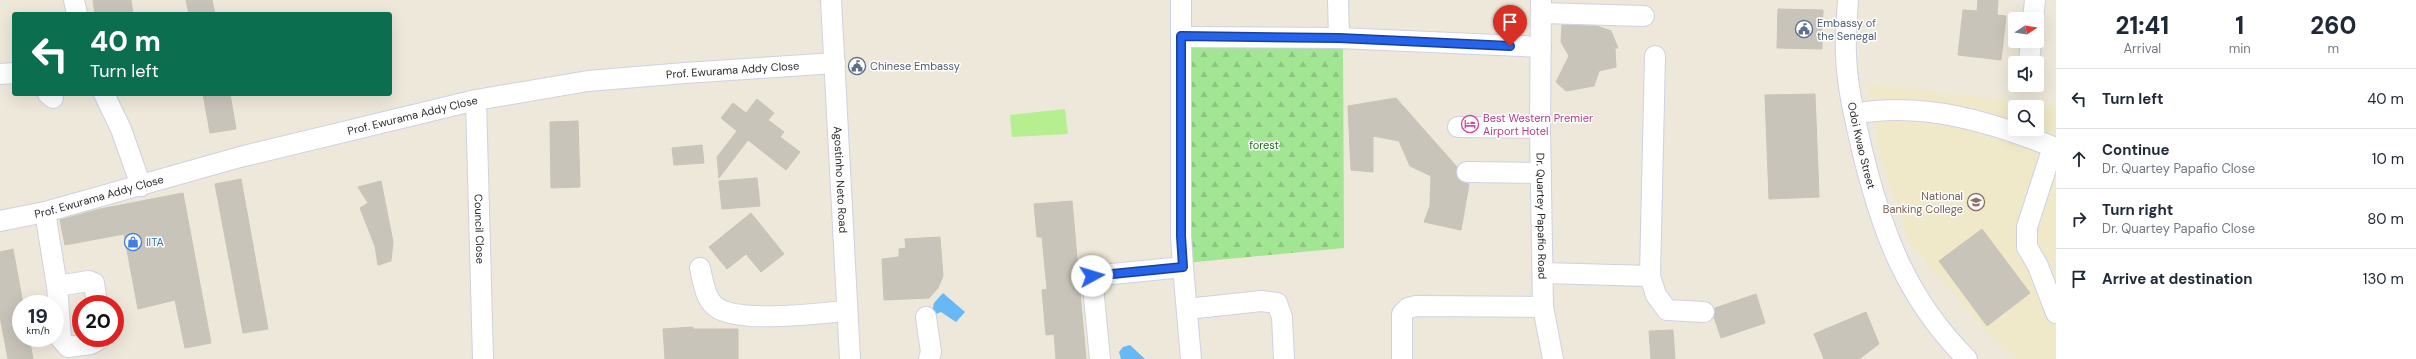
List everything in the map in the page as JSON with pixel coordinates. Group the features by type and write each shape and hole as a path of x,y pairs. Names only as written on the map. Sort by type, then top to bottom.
{"street":[{"path":"74,0 77,12"},
{"name":"Agostinho Neto Road","path":"831,0 850,359"},
{"path":"1181,0 1181,236 1192,359"},
{"path":"1338,0 1339,38"},
{"name":"Odoi Kwao Street","path":"1848,0 1846,55 1854,114 1870,184 1886,236 1910,287 1967,359"},
{"path":"2034,12 2035,0"},
{"path":"1541,7 1644,16"},
{"name":"Dr. Quartey Papafio Road","path":"1541,7 1540,128 1543,307 1554,359"},
{"path":"1181,36 1339,38 1541,47"},
{"path":"1655,56 1650,276 1656,295 1667,310 1704,312"},
{"name":"Prof. Ewurama Addy Close","path":"0,221 44,212 240,157 476,100 588,81 685,73 835,64"},
{"path":"0,74 12,73"},
{"path":"105,96 121,129 141,186"},
{"name":"Council Close","path":"476,100 483,359"},
{"path":"1854,114 1882,109 1914,110 1963,117 2006,129 2054,147 2028,227 2027,247 2038,266 2056,313"},
{"path":"1458,127 1540,128"},
{"path":"1467,172 1541,173"},
{"path":"44,212 57,286 61,339 68,347 72,346"},
{"path":"1100,359 1092,276 1183,267"},
{"path":"700,268 704,288 716,307 725,312 766,317 847,311"},
{"path":"1543,274 1650,276"},
{"path":"57,286 89,281 94,283 96,295"},
{"path":"1187,309 1261,301 1277,303 1282,317 1284,359"},
{"path":"1402,359 1402,314 1408,308 1416,306 1543,307"},
{"path":"926,317 931,352 929,359"}],"shaded area":[{"name":"National Banking College","path":"1868,84 2008,100 2008,136 2044,136 2044,105 2056,106 2056,359 2016,359 1986,331 1910,244 1882,161"}],"green space":[{"name":"forest","path":"1184,39 1343,42 1344,248 1185,263"},
{"path":"1065,109 1068,134 1012,137 1010,115"}],"water":[{"path":"943,293 965,312 956,322 941,312 936,314 932,312 934,303"},
{"path":"1130,345 1145,359 1121,359 1119,352 1123,347"}],"building":[{"path":"93,0 131,0 133,12 95,12"},
{"path":"186,0 212,0 215,12 189,12"},
{"path":"1978,0 1998,0 1997,15 2006,16 2001,60 1958,55 1963,10 1977,11"},
{"path":"1778,9 1823,10 1822,49 1777,48"},
{"path":"1562,25 1597,26 1611,31 1618,48 1615,48 1616,67 1599,71 1594,86 1566,91 1556,82 1569,56 1561,42"},
{"path":"1815,94 1819,197 1769,199 1765,95"},
{"path":"203,96 230,96 236,129 210,133"},
{"path":"1396,98 1457,167 1457,178 1461,182 1469,184 1461,230 1424,222 1430,206 1431,176 1410,166 1399,141 1373,136 1373,172 1351,170 1348,106"},
{"path":"757,99 774,113 768,120 784,132 780,137 800,152 786,170 748,140 719,178 717,157 737,131 721,118 733,103 746,113"},
{"path":"578,121 580,187 551,188 550,122"},
{"path":"702,145 704,163 674,165 672,148"},
{"path":"757,178 760,206 722,209 719,181"},
{"path":"241,179 268,329 243,333 215,184"},
{"path":"381,181 393,242 391,261 378,265 375,246 360,208 368,203 358,187"},
{"path":"183,193 211,343 185,348 175,300 138,309 124,234 65,245 60,220 100,209"},
{"path":"1072,201 1086,359 1056,359 1054,334 1046,335 1042,290 1047,289 1042,237 1037,237 1034,204"},
{"path":"751,213 784,254 761,272 746,254 727,269 709,247"},
{"path":"1982,229 2030,293 1987,326 1939,261"},
{"path":"940,237 943,276 938,288 929,298 884,300 882,259 899,257 899,249 906,248 905,239"},
{"path":"13,249 21,295 12,295 12,347 31,347 33,359 8,359 0,317 0,252"},
{"path":"1756,294 1765,323 1721,338 1714,317 1715,308"},
{"path":"1866,312 1879,344 1859,359 1824,359 1814,334"},
{"path":"693,327 693,329 738,329 738,359 665,359 663,329"},
{"path":"1673,330 1675,359 1651,359 1649,331"}],"place":[{"name":"Embassy of the Senegal","path":"1804,29"},
{"name":"Chinese Embassy","path":"857,66"},
{"name":"Best Western Premier Airport Hotel","path":"1470,124"},
{"name":"National Banking College","path":"1976,202"},
{"name":"IITA","path":"133,242"}],"route":[{"path":"1092,276 1183,267 1181,236 1181,36 1339,38 1510,46"}]}
